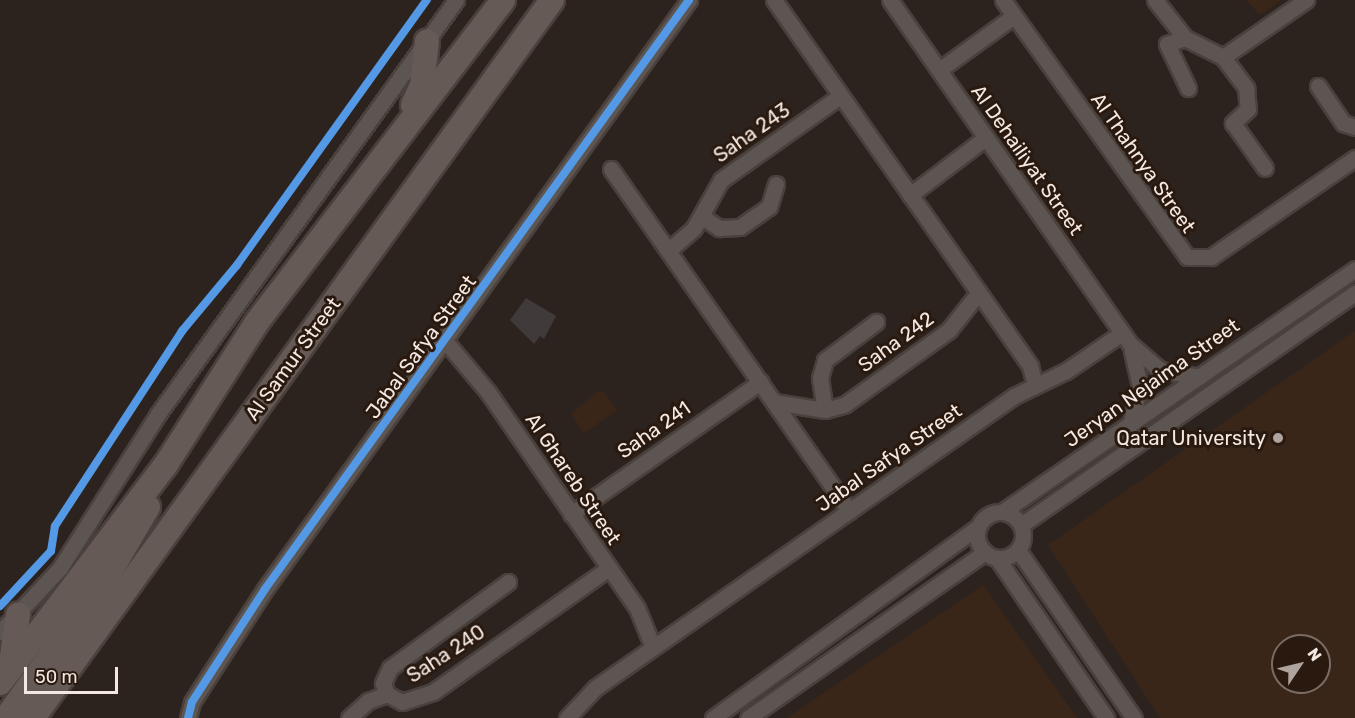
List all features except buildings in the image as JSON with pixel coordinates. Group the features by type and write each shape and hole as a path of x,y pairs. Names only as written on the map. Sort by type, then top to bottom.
{"main road":[{"path":"5,676 165,466 257,322 503,0"},
{"name":"Al Samur Street","path":"34,717 552,0"},
{"path":"336,218 352,186 416,100 427,41"},
{"path":"6,718 121,556 165,466"},
{"path":"5,676 18,615"}],"street":[{"path":"0,632 60,568 158,414 456,0"},
{"name":"Jabal Safya Street","path":"188,718 192,702 265,589 446,342 689,0"},
{"path":"774,0 1030,366 1035,385"},
{"name":"Al Dehailiyat Street","path":"890,0 1126,338 1160,370 1199,377"},
{"name":"Al Thahnya Street","path":"1003,0 1187,257 1211,257 1355,158"},
{"path":"1155,0 1185,38 1219,55 1249,98 1245,113 1233,123 1265,168"},
{"path":"1219,55 1306,0"},
{"path":"939,70 1014,16"},
{"path":"1185,38 1167,44 1188,88"},
{"path":"1318,86 1343,123 1355,127"},
{"name":"Saha 243","path":"669,250 701,216 721,180 840,96"},
{"path":"910,195 985,138"},
{"path":"611,169 850,512"},
{"path":"701,216 719,228 740,227 769,207 776,184"},
{"name":"Jeryan Nejaima Street","path":"1002,512 1355,269"},
{"name":"Saha 242","path":"876,322 825,360 820,378 825,410 844,405 939,338 979,292"},
{"path":"1134,718 1018,550 1021,525 1355,293"},
{"name":"Jabal Safya Street","path":"567,718 587,694 653,647 1035,385 1126,338"},
{"name":"Al Dehailiyat Street","path":"1126,338 1140,386 1130,424"},
{"name":"Al Ghareb Street","path":"446,342 641,615 653,647"},
{"name":"Saha 241","path":"571,514 760,382"},
{"path":"774,402 825,410"},
{"path":"713,718 978,527 985,517 1002,512 1021,525"},
{"path":"978,527 991,556 1106,718"},
{"path":"748,718 991,556 1018,550"},
{"name":"Saha 240","path":"508,582 390,668 383,683 387,694 402,702 433,692 609,568"},
{"path":"1093,699 1112,686"},
{"path":"349,718 368,701 387,694"}],"shaded area":[{"path":"1246,0 1279,0 1280,1 1260,15"},
{"name":"Qatar University","path":"1355,331 1355,718 1160,718 1048,545"},
{"path":"597,392 604,392 617,410 584,433 571,414"},
{"path":"983,585 1077,718 787,718"}],"cycle path":[{"path":"0,606 51,551 55,526 182,331 237,265 427,0"},
{"path":"188,718 192,702 265,589 689,0"}],"place":[{"name":"Qatar University","path":"1278,438"}]}
